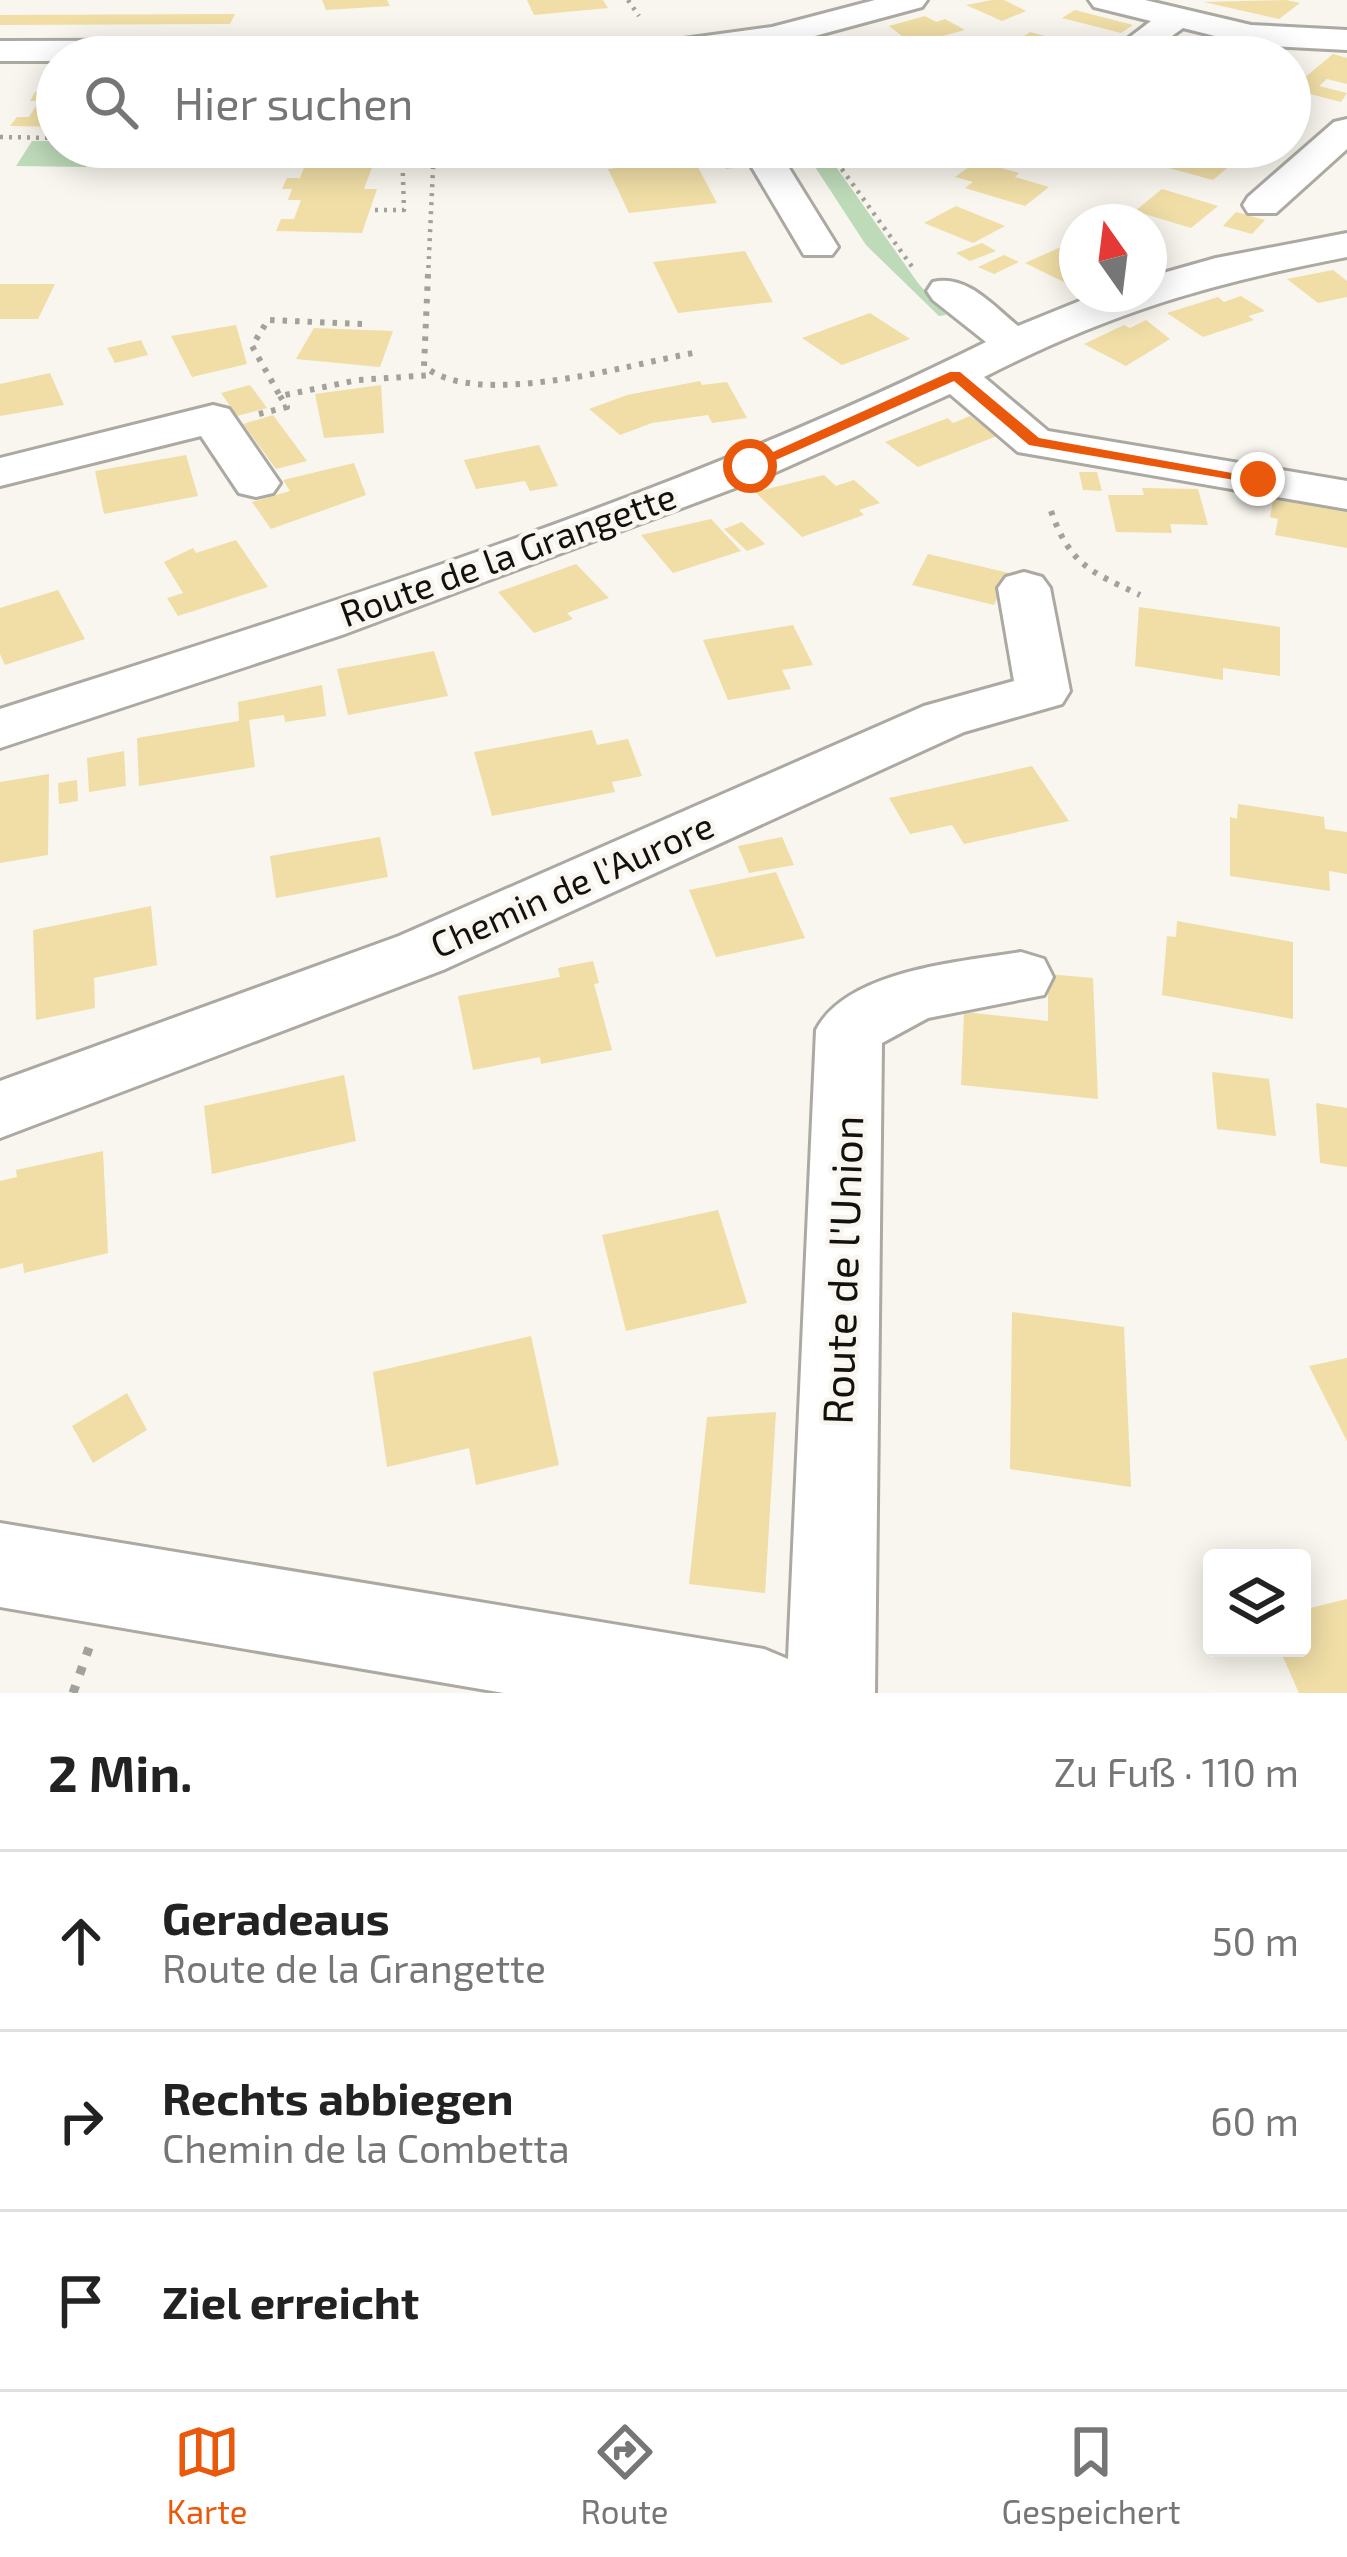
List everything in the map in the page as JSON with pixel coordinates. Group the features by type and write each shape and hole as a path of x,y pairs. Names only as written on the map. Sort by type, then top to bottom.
{"street":[{"path":"736,36 756,26 911,0"},
{"path":"1105,0 1270,36"},
{"path":"427,36 429,14"},
{"path":"682,14 694,36"},
{"path":"1150,36 1176,18"},
{"path":"1311,38 1347,40"},
{"path":"0,51 36,51"},
{"path":"1311,162 1347,130"},
{"path":"771,168 818,247"},
{"path":"1262,206 1304,168"},
{"path":"1167,285 1216,270 1347,245"},
{"path":"948,291 1015,344"},
{"name":"Route de la Grangette","path":"0,729 323,623 705,482 874,415 1015,344 1092,312"},
{"path":"955,375 1034,442 1347,495"},
{"path":"0,472 213,419 256,483"},
{"name":"Chemin de l'Aurore","path":"0,1110 421,953 944,719 1043,691 1024,588"},
{"name":"Route de l'Union","path":"832,1693 849,1030 914,995 1022,977"},
{"path":"0,1565 607,1679 764,1693"}],"path":[{"path":"0,137 36,138"},
{"path":"375,210 404,210 403,168"},
{"path":"433,168 424,366 434,374 476,388 495,388 694,353"},
{"path":"841,168 922,280 948,291"},
{"path":"362,324 268,320 252,346 280,396 358,380 434,374"},
{"path":"1051,511 1063,548 1076,564 1140,595"},
{"path":"74,1693 92,1639"}],"green space":[{"path":"32,141 36,141 36,166 16,166"},
{"path":"816,168 837,168 946,315 939,316 866,245"}],"building":[{"path":"322,0 387,0 390,6 326,10"},
{"path":"527,0 603,0 608,8 534,15"},
{"path":"1004,0 1026,11 1002,21 966,5"},
{"path":"1204,2 1300,3 1279,19"},
{"path":"1075,10 1133,25 1121,33 1062,18"},
{"path":"235,14 230,24 0,25 0,15"},
{"path":"925,16 936,22 945,19 965,30 942,36 902,36 889,26"},
{"path":"1333,54 1347,58 1347,84 1327,79 1319,86 1347,93 1341,102 1311,94 1311,72"},
{"path":"36,106 36,127 10,126 17,117 29,117"},
{"path":"304,168 372,168 364,189 377,189 362,233 276,231 281,219 294,219 301,200 288,200 292,189 282,189 287,178 300,178"},
{"path":"698,168 717,203 629,213 608,169"},
{"path":"967,168 1002,168 1049,187 1025,206 965,188 973,182 955,177"},
{"path":"1168,168 1227,168 1213,180"},
{"path":"1162,189 1218,206 1191,228 1167,221 1167,204 1144,204"},
{"path":"956,206 1005,226 973,243 924,223"},
{"path":"1236,212 1265,220 1252,234 1223,226"},
{"path":"982,243 996,251 970,261 956,253"},
{"path":"1059,248 1059,280 1025,263"},
{"path":"745,251 773,302 678,313 653,262"},
{"path":"1004,255 1019,262 994,274 978,267"},
{"path":"1333,270 1347,281 1347,297 1318,303 1287,279"},
{"path":"0,284 55,284 38,319 0,319"},
{"path":"1241,296 1265,311 1248,316 1254,320 1203,337 1167,313 1218,297 1224,302"},
{"path":"870,313 910,339 842,365 802,338"},
{"path":"1146,320 1170,339 1126,366 1084,344 1124,325 1130,328"},
{"path":"236,325 247,364 192,377 171,336"},
{"path":"314,328 393,331 380,367 296,359"},
{"path":"141,340 148,355 115,363 107,348"},
{"path":"50,373 64,405 0,416 0,384"},
{"path":"700,381 702,385 727,382 747,418 712,423 708,415 652,423 620,435 589,409 627,395"},
{"path":"250,385 267,408 237,416 221,393"},
{"path":"381,385 384,433 324,438 315,394"},
{"path":"273,415 307,461 276,469 243,424"},
{"path":"970,416 997,436 918,467 885,442 948,418 953,423"},
{"path":"539,445 558,486 530,491 525,481 476,489 464,460"},
{"path":"186,455 198,496 104,514 95,471"},
{"path":"354,463 366,495 271,529 252,502 290,491 283,480"},
{"path":"1079,472 1097,472 1102,491 1083,490"},
{"path":"824,475 836,486 854,480 880,503 859,510 864,515 802,537 755,492"},
{"path":"1142,488 1198,489 1208,525 1170,524 1172,533 1116,532 1108,495 1144,495"},
{"path":"1274,496 1347,509 1347,548 1275,535 1278,519 1270,517"},
{"path":"711,519 741,551 673,573 641,535"},
{"path":"742,522 765,544 747,551 724,529"},
{"path":"236,540 268,587 178,616 167,598 183,593 164,562 193,548 196,553"},
{"path":"928,554 1009,573 994,605 912,585"},
{"path":"576,564 609,598 567,613 573,619 534,633 498,592"},
{"path":"58,590 85,639 5,665 0,654 0,608"},
{"path":"1139,607 1280,627 1280,676 1223,668 1223,680 1135,666"},
{"path":"793,625 813,665 782,670 791,689 728,700 703,640"},
{"path":"434,651 448,696 348,715 337,669"},
{"path":"322,685 326,716 285,722 284,715 249,720 255,767 139,786 137,738 239,721 238,702"},
{"path":"592,730 597,745 628,739 642,776 612,782 615,792 492,816 474,752"},
{"path":"124,751 126,786 89,792 87,758"},
{"path":"1032,766 1069,821 964,844 952,825 910,834 889,798"},
{"path":"49,774 48,855 0,863 0,782"},
{"path":"77,780 78,801 59,804 58,783"},
{"path":"1238,804 1324,817 1325,829 1347,832 1347,874 1329,871 1330,891 1230,876 1230,817 1237,819"},
{"path":"380,837 388,877 276,898 270,856"},
{"path":"782,837 794,865 749,873 738,846"},
{"path":"776,872 805,938 716,957 689,890"},
{"path":"151,906 157,965 94,978 95,1008 36,1020 33,930"},
{"path":"1177,921 1293,942 1293,1019 1162,995 1167,936 1176,937"},
{"path":"593,961 599,983 594,984 612,1050 541,1064 540,1057 473,1070 458,996 560,977 558,968"},
{"path":"1048,974 1093,978 1098,1099 961,1085 964,1012 1048,1021"},
{"path":"1212,1072 1269,1079 1276,1136 1217,1129"},
{"path":"344,1075 356,1141 212,1174 204,1106"},
{"path":"1316,1103 1347,1108 1347,1167 1320,1163"},
{"path":"103,1151 108,1253 24,1273 23,1263 0,1269 0,1181 17,1177 16,1170"},
{"path":"718,1210 747,1303 626,1331 602,1235"},
{"path":"1012,1312 1124,1327 1131,1487 1010,1469"},
{"path":"531,1336 559,1465 476,1485 469,1448 387,1467 373,1372"},
{"path":"1347,1358 1347,1441 1309,1366"},
{"path":"127,1393 147,1430 93,1463 72,1426"},
{"path":"776,1412 765,1593 689,1584 707,1417"},
{"path":"1347,1599 1347,1693 1299,1693 1283,1657 1311,1657 1311,1608"}],"route":[{"path":"750,466 874,415 955,375 1034,442 1258,479"}]}
